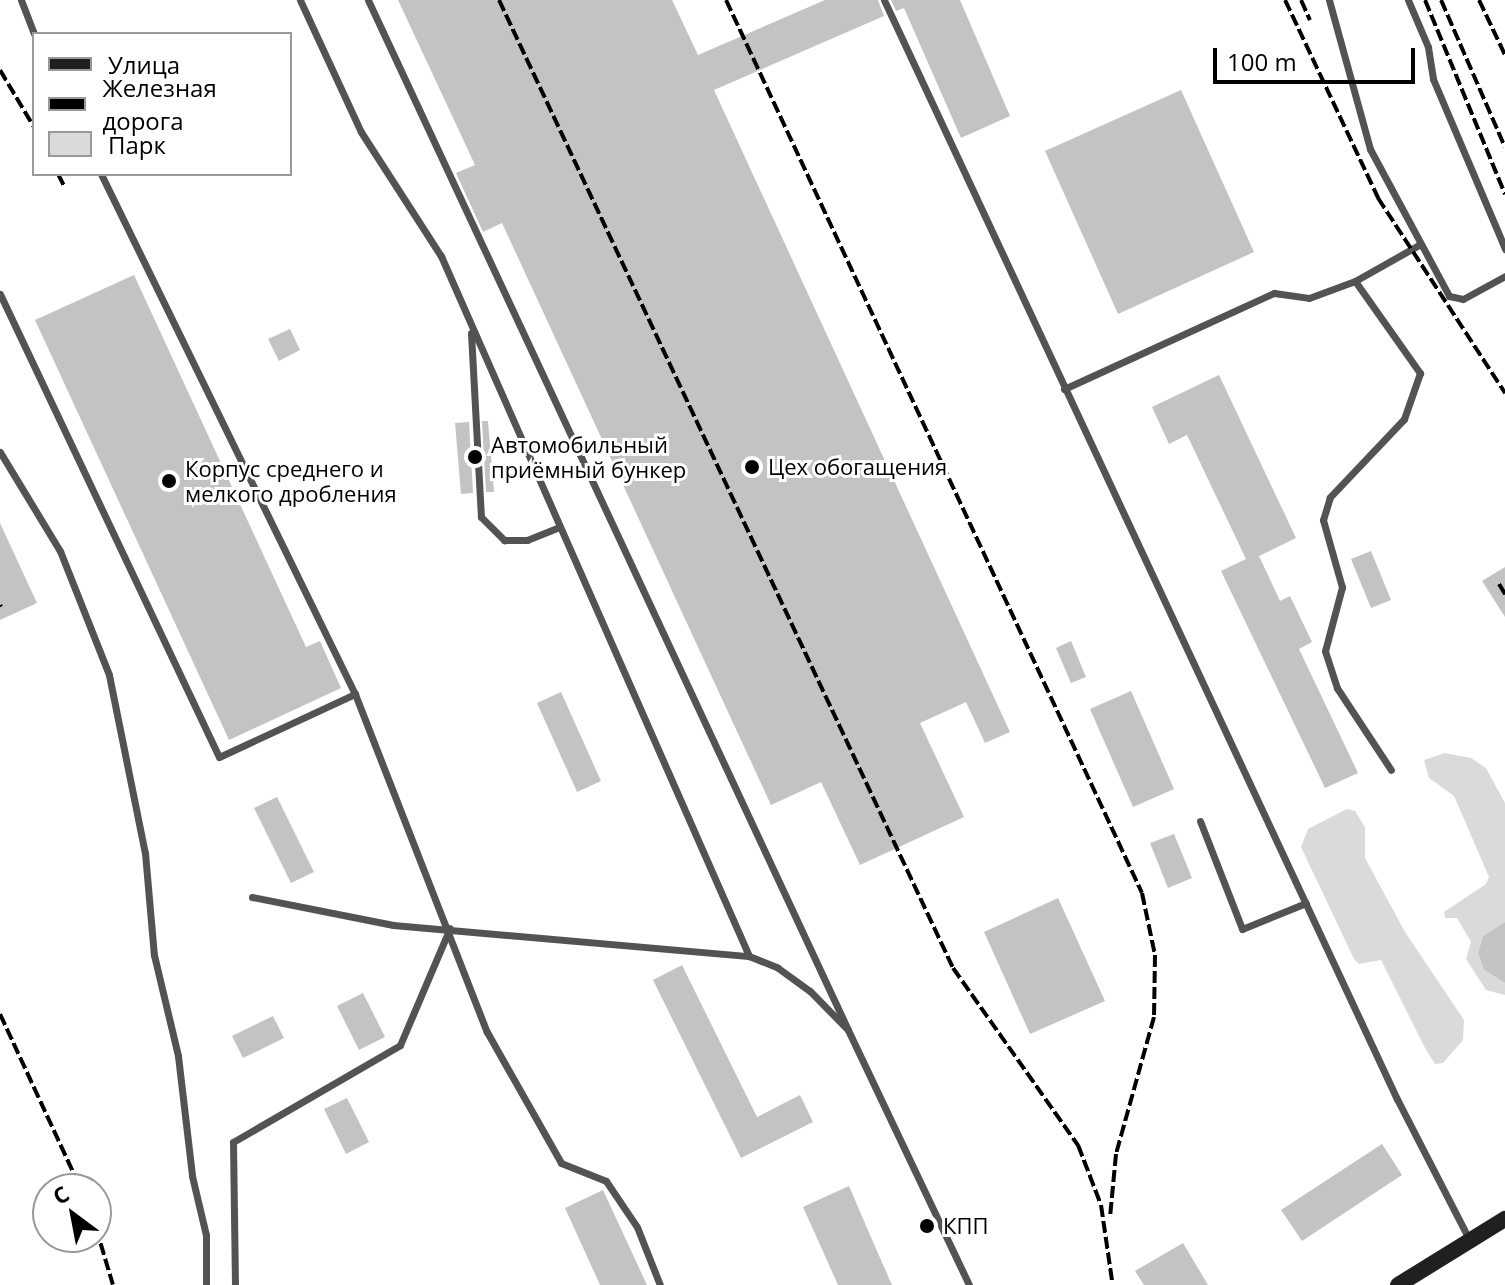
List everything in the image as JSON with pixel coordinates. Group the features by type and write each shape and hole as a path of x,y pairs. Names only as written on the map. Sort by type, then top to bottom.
{"main road":[{"path":"1398,1285 1505,1219"}],"lane":[{"path":"21,0 33,32"},
{"path":"300,0 361,132 431,233 749,956"},
{"path":"368,0 969,1285"},
{"path":"884,0 1306,903 1470,1241"},
{"path":"1329,0 1370,149 1419,245 1455,299 1493,286 1505,276"},
{"path":"1408,0 1428,47 1433,79 1505,249"},
{"path":"102,176 355,694 450,928 487,1032 561,1163 606,1181 637,1227 660,1285"},
{"path":"1064,389 1274,293 1309,298 1355,281 1419,245"},
{"path":"1355,281 1420,373 1404,419 1330,497 1323,520 1342,587 1325,651 1337,688 1391,770"},
{"path":"0,294 219,757 355,694"},
{"path":"471,327 481,517 504,540 527,540 560,527"},
{"path":"0,452 60,551 109,675 145,853 154,955 175,1043 192,1176 206,1235 206,1285"},
{"path":"1200,821 1242,929 1306,903"},
{"path":"252,897 393,925 749,956 792,977 848,1030"},
{"path":"235,1285 233,1142 400,1045 450,928"}],"green space":[{"path":"1445,753 1471,758 1486,768 1505,803 1505,922 1483,936 1478,953 1484,970 1505,983 1505,995 1486,990 1466,959 1471,942 1457,918 1445,918 1444,912 1486,884 1489,877 1454,796 1429,778 1424,760"},
{"path":"1347,809 1355,811 1365,827 1365,858 1405,932 1464,1020 1463,1040 1443,1063 1435,1064 1425,1048 1381,960 1359,964 1354,959 1301,847 1308,829"}],"building":[{"name":"Цех обогащения","path":"398,0 672,0 698,55 825,0 878,0 884,16 714,90 1010,732 985,743 966,702 920,723 964,817 860,865 821,782 771,805 502,223 483,232 456,173 475,165"},
{"path":"891,0 960,0 1010,116 961,138 904,8 896,11"},
{"path":"1181,90 1254,252 1118,314 1045,151"},
{"name":"Корпус среднего и мелкого дробления","path":"134,275 306,647 320,641 341,688 229,740 35,320"},
{"path":"290,329 300,350 279,361 268,339"},
{"path":"1219,375 1296,538 1259,556 1280,601 1290,596 1312,642 1299,649 1358,773 1325,788 1221,571 1246,559 1187,435 1169,444 1152,407"},
{"path":"482,421 488,421 494,492 486,492"},
{"path":"469,422 473,493 461,494 455,423"},
{"path":"0,523 37,603 0,620"},
{"path":"1371,551 1391,600 1371,608 1351,559"},
{"path":"1505,567 1505,617 1482,581"},
{"path":"1071,641 1086,677 1071,683 1056,648"},
{"path":"1131,691 1174,789 1133,807 1090,709"},
{"path":"561,692 601,781 577,792 537,703"},
{"path":"277,797 314,872 291,883 254,808"},
{"path":"1174,834 1192,878 1168,888 1150,843"},
{"path":"1058,898 1105,1001 1030,1034 984,932"},
{"path":"1505,922 1505,983 1484,970 1478,953 1483,936"},
{"path":"682,965 757,1117 800,1095 813,1122 741,1158 653,980"},
{"path":"363,993 385,1037 359,1050 337,1006"},
{"path":"273,1016 284,1038 243,1058 232,1036"},
{"path":"347,1098 369,1142 346,1154 324,1109"},
{"path":"1382,1144 1402,1175 1302,1241 1281,1210"},
{"path":"849,1186 892,1285 838,1285 803,1207"},
{"path":"603,1190 647,1285 600,1285 565,1208"},
{"path":"1183,1243 1208,1285 1144,1285 1135,1271"}],"railway":[{"path":"499,0 953,968 1078,1145 1101,1205 1112,1280"},
{"path":"726,0 1142,893 1155,955 1154,1017 1116,1154 1110,1217"},
{"path":"1285,0 1378,198 1505,393"},
{"path":"1301,0 1310,20"},
{"path":"1425,0 1505,194"},
{"path":"1441,0 1505,147"},
{"path":"1479,0 1505,55"},
{"path":"0,70 32,124"},
{"path":"59,176 64,186"},
{"path":"1499,584 1505,594"},
{"path":"0,1014 74,1173"},
{"path":"103,1253 113,1285"}],"place":[{"name":"Автомобильный приёмный бункер","path":"475,457"},
{"name":"Цех обогащения","path":"752,467"},
{"name":"Корпус среднего и мелкого дробления","path":"169,481"},
{"name":"КПП","path":"927,1226"}]}
